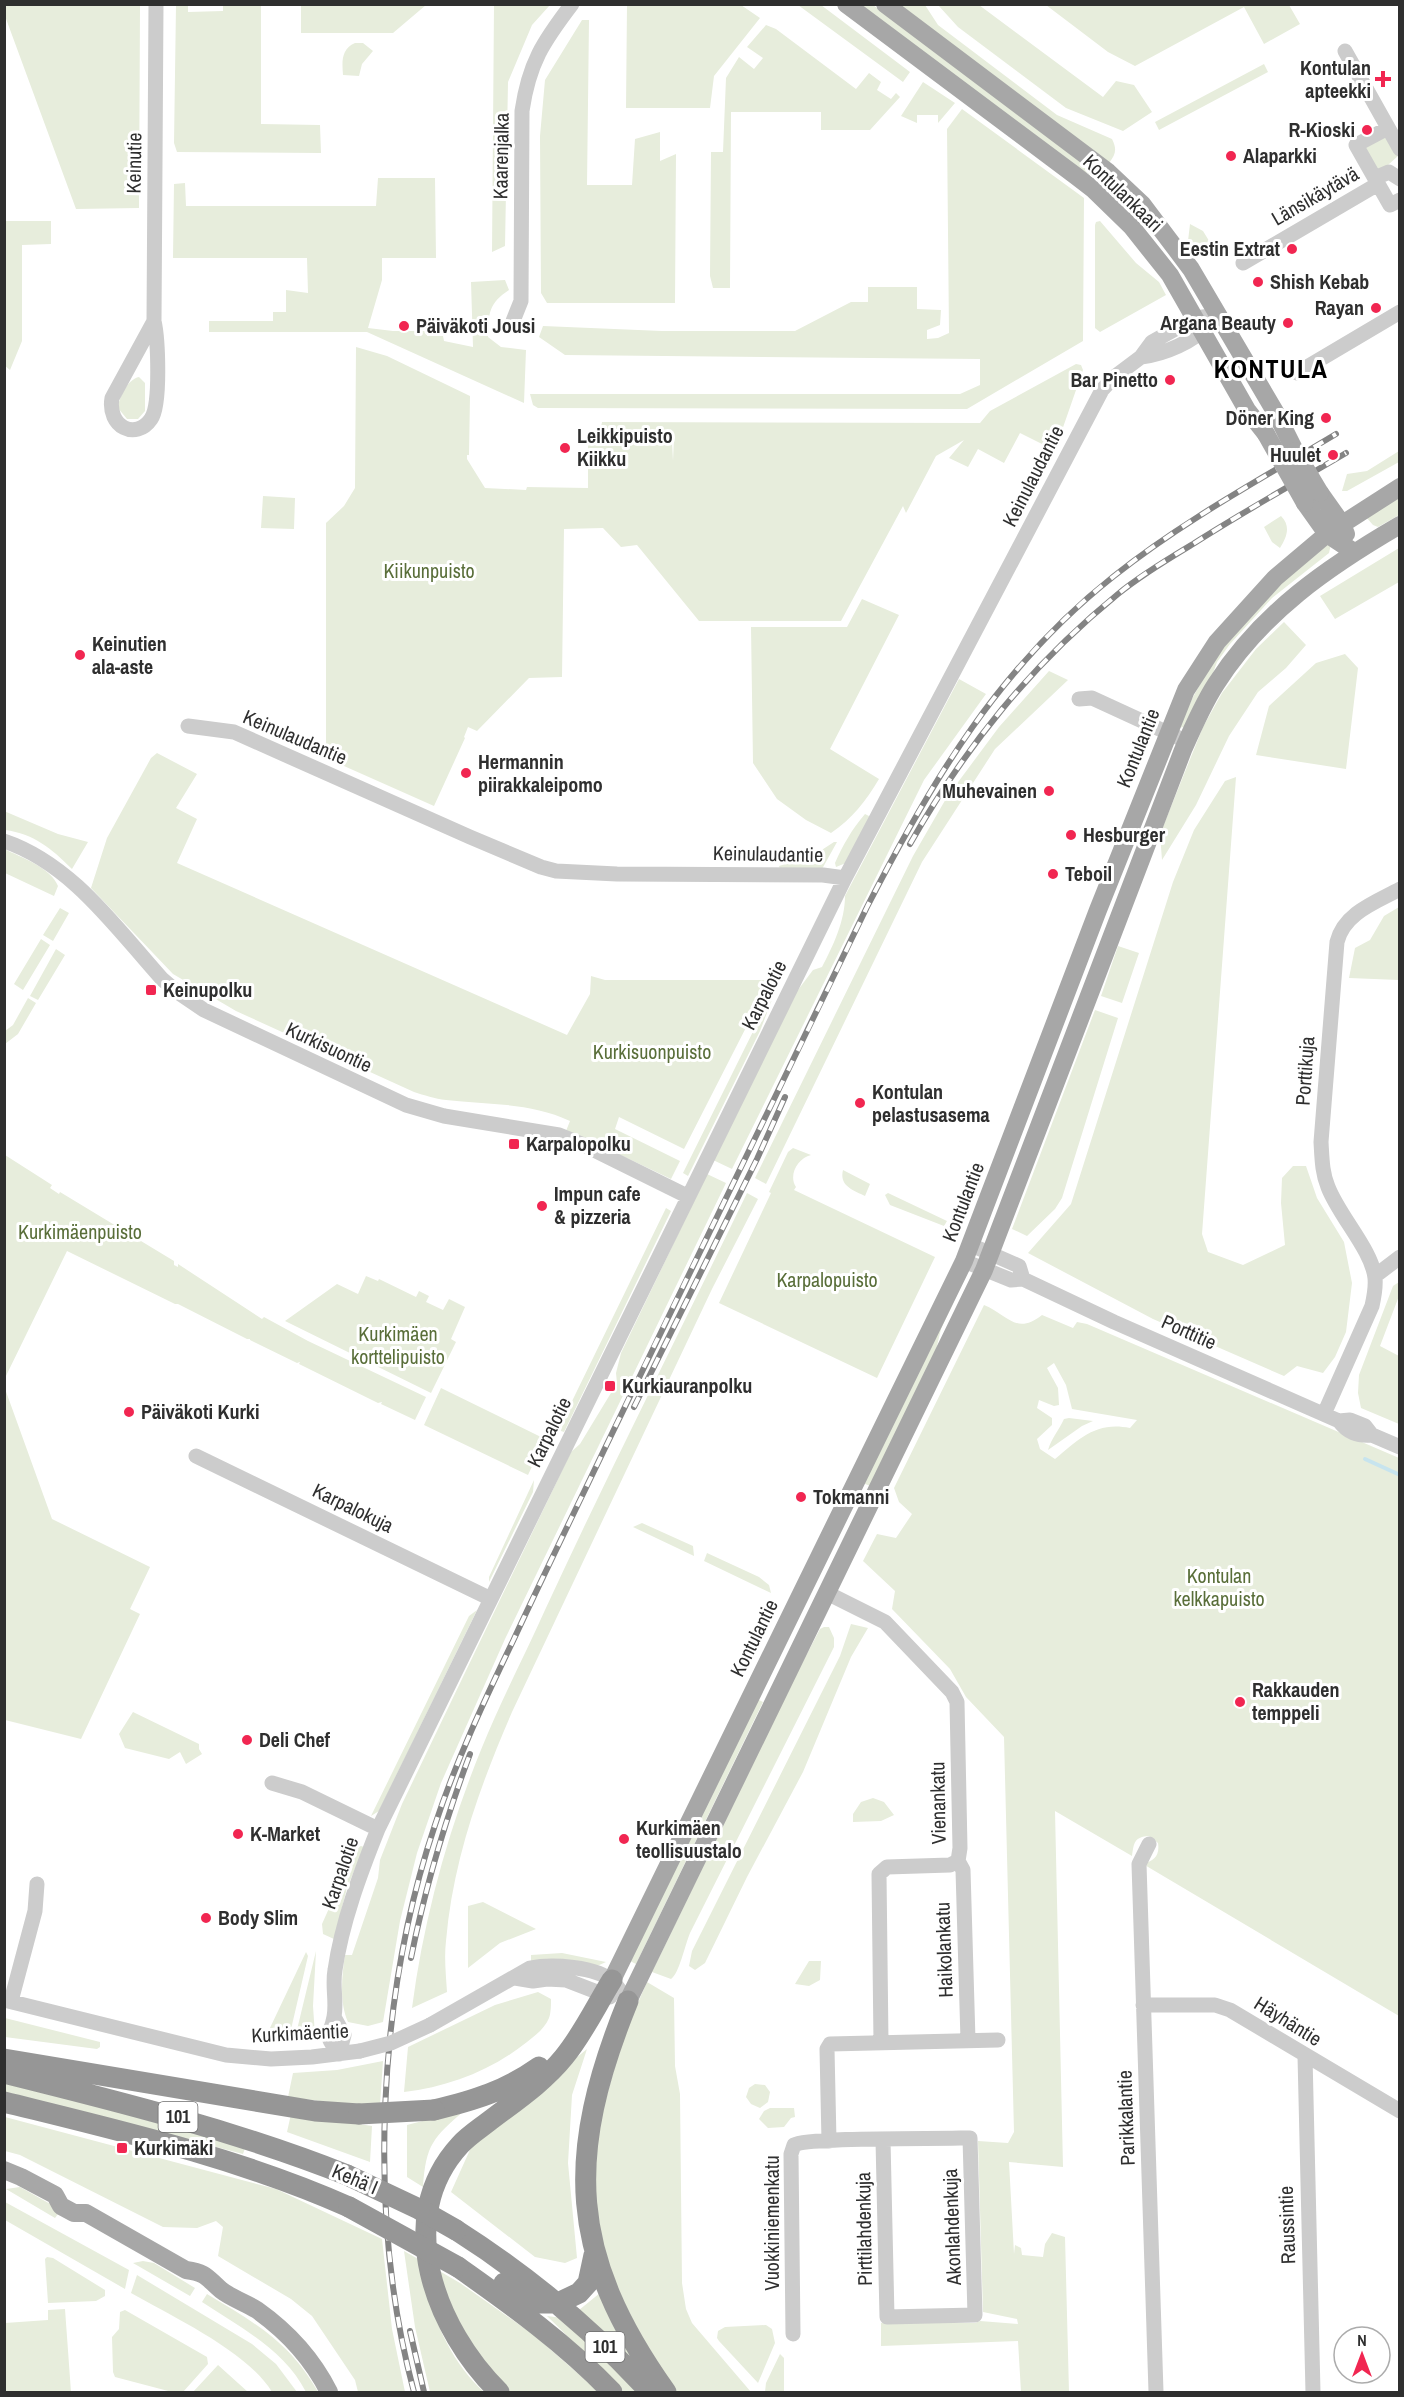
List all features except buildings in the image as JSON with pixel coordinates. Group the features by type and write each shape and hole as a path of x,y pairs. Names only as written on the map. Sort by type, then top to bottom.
{"highway":[{"path":"499,2392 472,2363 458,2340 437,2295 426,2241 426,2222 431,2190 444,2165 461,2144 536,2086 564,2058 607,1988"},
{"path":"628,2001 608,2052 589,2126 586,2147 586,2198 594,2252 608,2293 640,2354 666,2392"},
{"path":"4,2059 315,2111 359,2114 434,2110 478,2100 518,2082 579,2035"},
{"name":"Kehä I","path":"4,2073 180,2118 291,2153 347,2175 419,2209 509,2264 558,2303 650,2392"},
{"name":"Kehä I","path":"4,2102 231,2162 282,2179 349,2207 458,2267 514,2306 612,2392"},
{"path":"458,2267 502,2282 537,2303 558,2303 579,2293 588,2283 594,2252"}],"main road":[{"name":"Kontulankaari","path":"846,4 1094,190 1131,226 1181,290 1247,410 1320,508 1342,524 1354,552"},
{"name":"Kontulankaari","path":"885,4 1116,180 1152,216 1172,242 1219,315 1283,426 1320,508 1327,534 1354,552"},
{"name":"Kontulantie","path":"607,1988 968,1253 1098,910 1186,690 1217,642 1275,578 1327,534 1400,487"},
{"path":"628,2001 987,1261 1187,741 1215,685 1246,642 1290,598 1354,552 1400,525"},
{"path":"4,2170 21,2176 55,2195 67,2195 75,2199 81,2203 86,2213 186,2270 194,2282 209,2290 221,2290 255,2309 288,2334 312,2362 329,2392"}],"street":[{"name":"Keinutie","path":"154,321 112,398 110,409 113,419 130,430 138,430 145,425 156,410 158,339 154,321 156,4"},
{"name":"Kaarenjalka","path":"513,321 521,301 522,111 525,89 531,69 545,40 572,4"},
{"path":"1345,51 1400,149"},
{"path":"1388,128 1354,146 1379,178 1390,205 1400,200"},
{"name":"Länsikäytävä","path":"1243,262 1379,178 1400,158"},
{"path":"1379,178 1392,172 1400,179"},
{"path":"1297,373 1400,312"},
{"name":"Keinulaudantie","path":"188,726 234,732 470,837 556,871 596,874 823,875 845,878 1094,404 1113,378 1141,357 1160,354 1199,325 1219,315"},
{"path":"1079,699 1092,698 1187,741"},
{"name":"Kurkisuontie","path":"4,841 42,859 79,888 114,924 162,980 204,1010 406,1106 444,1116 559,1135 687,1196"},
{"name":"Karpalotie","path":"339,2054 330,2043 329,2037 334,2017 334,1972 354,1892 378,1829 845,878"},
{"name":"Porttikuja","path":"1324,1414 1372,1306 1375,1276 1364,1250 1329,1190 1324,1176 1321,1142 1338,938 1345,925 1355,914 1400,889"},
{"name":"Porttitie","path":"968,1253 987,1261 1019,1266 1023,1279 1114,1322 1339,1421 1350,1420 1365,1426 1372,1435 1400,1447"},
{"path":"1375,1276 1400,1257"},
{"name":"Karpalokuja","path":"196,1456 491,1599"},
{"name":"Vienankatu","path":"827,1593 885,1622 952,1692 957,1702 960,1848 958,1861 950,1866 887,1867 879,1874 881,2042"},
{"path":"272,1783 302,1792 378,1829"},
{"name":"Parikkalantie","path":"1149,1844 1139,1864 1156,2392"},
{"name":"Haikolankatu","path":"958,1861 963,1870 968,2040"},
{"path":"8,2000 34,1911 37,1884"},
{"name":"Kurkimäentie","path":"8,2000 226,2055 271,2059 339,2054 391,2043 430,2025 530,1968 550,1965 588,1971 607,1988"},
{"path":"607,1988 628,2001"},
{"name":"Häyhäntie","path":"1143,2006 1215,2005 1223,2007 1400,2111"},
{"path":"830,2141 827,2049 830,2044 998,2040"},
{"name":"Raussintie","path":"1305,2056 1313,2392"},
{"name":"Vuokkiniemenkatu","path":"793,2334 792,2149 799,2142 970,2138"},
{"name":"Akonlahdenkuja","path":"887,2317 975,2315 970,2138"},
{"name":"Pirttilahdenkuja","path":"883,2140 887,2317"}],"green space":[{"path":"301,4 426,5 393,33 301,33"},
{"path":"4,5 140,5 139,208 76,209 5,16"},
{"path":"176,5 188,5 188,12 223,11 223,5 261,5 261,124 320,125 321,153 177,152 174,143"},
{"path":"494,5 550,5 532,25 508,82 505,246 492,252"},
{"path":"627,5 741,5 760,18 714,76 710,108 626,108"},
{"path":"798,5 821,5 910,72 903,82"},
{"path":"858,5 873,5 1101,175 1098,179 1076,167"},
{"path":"900,5 925,5 938,25 1057,115 1112,139 1115,151 1109,163"},
{"path":"938,5 979,5 1103,97 1116,81 1134,85 1152,112 1123,131 1066,108 958,27"},
{"path":"1046,5 1289,5 1300,24 1264,44 1244,7 1135,66 1108,52"},
{"path":"582,20 589,20 587,185 632,185 635,139 660,132 660,161 676,154 675,303 547,303 541,293 540,136 545,80"},
{"path":"766,25 776,29 856,89 869,73 881,82 877,90 891,99 896,93 900,97 870,130 821,130 821,112 731,112 730,288 713,288 710,276 711,152 723,152 726,78 739,57 754,69 763,58 747,47"},
{"path":"355,43 363,43 373,51 362,64 359,76 343,75 345,52"},
{"path":"1264,64 1268,72 1159,130 1155,122"},
{"path":"923,82 955,103 938,123 938,115 917,115 917,123 901,116"},
{"path":"962,109 1084,198 1083,341 967,409 538,408 533,405 530,394 960,394 980,385 980,359 565,355 539,337 543,326 662,331 795,331 851,302 868,302 868,287 917,287 917,309 941,310 940,325 927,330 927,339 938,338 949,333 947,129"},
{"path":"1388,133 1399,155 1377,175 1362,148"},
{"path":"378,178 435,178 436,258 382,258 382,280 368,328 427,331 427,336 443,336 444,341 473,347 471,282 505,280 509,290 497,300 491,310 488,337 501,347 526,350 524,403 367,332 209,332 209,321 273,321 273,312 286,312 286,290 308,293 307,258 173,258 174,184 185,183 186,206 376,206"},
{"path":"5,221 51,221 51,244 22,245 22,341 10,370 4,365"},
{"path":"1100,221 1136,263 1159,282 1166,295 1100,332 1095,328 1095,225"},
{"path":"1190,224 1203,231 1214,249 1205,258 1201,257 1188,241"},
{"name":"Kiikunpuisto","path":"356,347 387,356 470,396 469,455 467,459 485,488 526,490 527,487 588,488 588,441 672,441 673,461 674,436 599,437 602,422 980,423 990,411 1076,364 1081,365 1083,370 1060,436 1052,449 1020,433 1004,463 978,449 968,467 949,458 964,440 936,456 906,513 903,506 841,621 699,621 637,545 621,547 603,528 564,529 562,677 529,678 477,731 468,727 434,806 326,758 326,523 344,506 355,488"},
{"path":"139,377 145,383 145,411 138,419 127,419 118,408 119,404 128,385"},
{"path":"1399,451 1399,462 1347,491 1342,491 1347,474 1367,471"},
{"path":"1399,494 1399,515 1378,527 1373,525 1366,517"},
{"path":"263,496 295,498 294,529 261,528"},
{"path":"1281,516 1286,524 1287,532 1280,548 1272,542 1264,527"},
{"path":"1325,543 1331,544 1329,553 1272,598 1230,644 1217,662 1208,687 1184,727 1178,728 1203,679 1234,634 1274,589"},
{"path":"1399,548 1399,582 1335,619 1320,596"},
{"path":"862,599 899,615 830,749 879,779 858,809 831,833 806,820 777,799 753,763 751,627 847,627"},
{"path":"1284,622 1306,645 1286,668 1258,692 1229,736 1196,805 1162,860 1160,834 1203,727 1222,693 1256,649"},
{"path":"1345,654 1358,668 1346,769 1256,755 1269,706 1316,663"},
{"path":"1049,671 1068,680 995,749 922,862 766,1184 755,1178 913,856 947,797 999,727"},
{"path":"959,679 986,694 924,780 732,1169 713,1160 795,994 813,970 822,967 841,924 845,896"},
{"name":"Kurkisuonpuisto","path":"157,753 197,774 176,808 197,819 177,863 567,1035 590,994 591,976 605,980 768,980 684,1149 619,1117 615,1129 680,1161 671,1179 566,1131 570,1121 555,1115 525,1107 442,1099 414,1092 236,1011 173,974 91,888 107,838 151,758"},
{"path":"1236,777 1202,1234 1208,1252 1243,1265 1285,1245 1281,1203 1282,1178 1293,1166 1306,1166 1317,1198 1344,1242 1352,1283 1346,1332 1335,1357 1323,1373 1297,1366 1284,1376 1153,1319 1028,1253 1071,1204 1173,882 1194,830 1225,781"},
{"path":"4,811 58,834 88,842 72,869 42,843 25,835 5,830"},
{"path":"865,814 871,817 846,863 836,867 835,863 845,844"},
{"path":"837,842 822,869 780,869 779,866 814,855"},
{"path":"4,849 35,864 49,874 58,886 54,896 5,873"},
{"path":"1399,907 1399,980 1349,978 1355,948 1370,940 1384,916"},
{"path":"60,908 69,913 53,941 43,935"},
{"path":"41,939 50,945 23,990 14,984"},
{"path":"1118,946 1139,953 1122,1003 1101,996"},
{"path":"56,949 65,955 38,1000 30,996"},
{"path":"783,971 760,1031 688,1176 683,1173"},
{"path":"28,998 36,1003 18,1034 5,1044 5,1031 13,1025"},
{"path":"1095,1010 1118,1018 1062,1198 1055,1209 1027,1236 1012,1229"},
{"name":"Karpalopuisto","path":"793,1148 811,1155 798,1163 793,1177 796,1187 794,1190 935,1257 877,1378 719,1303 788,1152"},
{"name":"Kurkimäenpuisto","path":"5,1155 52,1185 50,1188 59,1194 60,1192 174,1261 174,1265 178,1267 178,1264 262,1319 264,1317 308,1341 426,1397 415,1420 381,1404 382,1402 378,1403 299,1364 300,1362 297,1363 67,1251 5,1378"},
{"path":"843,1170 870,1184 865,1196 845,1184"},
{"path":"707,1174 726,1183 505,1639 441,1783 417,1853 400,1921 383,2022 368,2026 348,2022 342,1997 345,1955 352,1955 378,1878 380,1860 402,1804 571,1452 580,1444 617,1383 616,1373 621,1353"},
{"path":"747,1193 758,1199 712,1289 512,1712 489,1768 470,1824 455,1881 445,1947 447,1992 412,2008 433,1896 454,1823 480,1752 595,1505"},
{"path":"888,1193 947,1221 944,1226 890,1205 885,1195"},
{"path":"666,1208 671,1211 564,1432 558,1430"},
{"name":"Kurkimäen korttelipuisto","path":"366,1276 378,1281 379,1279 416,1297 419,1291 429,1296 426,1302 443,1310 449,1299 465,1307 451,1339 456,1342 431,1393 285,1321 337,1284 358,1294"},
{"path":"1399,1282 1399,1296 1380,1346 1399,1356 1399,1424 1361,1408 1358,1393 1359,1375 1393,1286"},
{"path":"957,1295 941,1329 936,1350 870,1486 863,1483"},
{"name":"Kontulan kelkkapuisto","path":"984,1305 1018,1323 1025,1324 1042,1315 1073,1328 1077,1322 1087,1324 1399,1458 1399,2016 1143,1864 1153,1859 1158,1851 1158,1843 1149,1836 1138,1839 1132,1856 1055,1811 1063,2167 1009,2162 1014,2254 1015,2245 1021,2248 1022,2255 1043,2257 1045,2244 1052,2233 1065,2237 1069,2392 1021,2392 1018,2341 881,2346 881,2323 975,2323 980,2321 1018,2324 1017,2319 983,2312 978,2141 1008,2143 1014,2132 1004,1737 966,1697 950,1669 892,1609 895,1591 863,1561 877,1534 896,1538 912,1514 899,1502 894,1488","holes":["1054,1363 1066,1385 1072,1409 1137,1420 1130,1428 1107,1427 1089,1433 1055,1459 1040,1449 1037,1439 1052,1425 1052,1418 1037,1408 1039,1400 1054,1406 1059,1405 1058,1388 1047,1368"]},
{"path":"4,1386 52,1519 150,1567 130,1609 140,1614 81,1739 5,1720"},
{"path":"441,1388 545,1439 528,1475 424,1425"},
{"path":"1064,1419 1093,1421 1048,1450"},
{"path":"534,1480 533,1492 489,1582 489,1577"},
{"path":"642,1523 693,1546 694,1556 633,1527"},
{"path":"707,1553 759,1577 769,1585 771,1593 704,1561"},
{"path":"477,1610 379,1811 371,1816 469,1616"},
{"path":"851,1624 868,1628 851,1657 803,1772 747,1877 705,1963 695,1970 689,1966 692,1951 840,1656"},
{"path":"829,1627 834,1638 834,1647 690,1933 677,1971 671,1979 652,1972 795,1677 820,1629"},
{"path":"757,1699 763,1702 636,1964 630,1961"},
{"path":"133,1712 199,1744 202,1754 186,1764 180,1752 169,1759 125,1748 119,1734"},
{"path":"873,1798 884,1802 894,1815 881,1821 853,1822 853,1814 861,1802"},
{"path":"364,1847 347,1888 334,1939 323,1934 322,1924 356,1848"},
{"path":"483,1902 536,1929 500,1943 468,1968 468,1906"},
{"path":"316,1951 313,2006 315,2035 308,2038 295,2038"},
{"path":"306,1952 308,1956 289,2038 274,2038 269,2030"},
{"path":"562,1953 606,1962 597,1966 531,1961 531,1955"},
{"path":"809,1961 821,1961 820,1980 809,1986 795,1984"},
{"path":"647,1982 674,1998 675,2066 680,2094 682,2283 686,2309 692,2323 751,2392 677,2392 651,2354 618,2293 597,2228 593,2146 623,2037"},
{"path":"538,1992 551,1999 547,2022 537,2034 514,2052 469,2076 421,2090 404,2092 408,2047 495,2005"},
{"path":"5,2018 100,2042 100,2047 97,2049 5,2037"},
{"path":"587,2049 572,2095 568,2163 577,2258 565,2263 535,2257 451,2192 473,2143"},
{"path":"383,2061 380,2105 344,2104 288,2097 293,2073 337,2070"},
{"path":"5,2081 245,2148 243,2154 5,2092"},
{"path":"755,2084 765,2085 770,2092 768,2102 760,2108 751,2104 746,2097 749,2088"},
{"path":"770,2108 794,2108 795,2117 791,2118 784,2127 768,2128 759,2119 764,2111"},
{"path":"465,2110 438,2135 433,2143 426,2161 423,2187 407,2177 407,2125"},
{"path":"291,2114 372,2126 370,2162 287,2132"},
{"path":"5,2117 276,2189 382,2239 392,2329 405,2392 358,2392 355,2380 312,2316 291,2299 218,2256 223,2227 216,2221 197,2228 163,2227 20,2155 5,2151"},
{"path":"20,2187 61,2210 55,2218 6,2189"},
{"path":"5,2202 129,2270 125,2289 5,2220"},
{"path":"404,2251 420,2260 428,2296 441,2331 460,2364 484,2392 430,2392 415,2327"},
{"path":"53,2258 105,2290 105,2296 96,2301 48,2303 45,2259"},
{"path":"143,2261 154,2263 195,2288 190,2296 133,2263"},
{"path":"436,2269 534,2335 599,2392 508,2392 470,2349"},
{"path":"137,2275 252,2344 276,2364 297,2392 272,2392 260,2377 227,2349 131,2293"},
{"path":"600,2293 632,2354 629,2358 579,2310"},
{"path":"207,2294 270,2335 296,2360 318,2392 306,2392 297,2377 274,2351 202,2302"},
{"path":"65,2309 71,2392 5,2392 5,2323 48,2320 48,2310"},
{"path":"125,2310 207,2357 208,2364 183,2392 172,2392 115,2377 112,2337 119,2329 120,2312"},
{"path":"547,2316 563,2318 639,2392 624,2392"},
{"path":"766,2325 772,2329 775,2343 758,2383 717,2338 718,2331 725,2327"},
{"path":"780,2354 784,2358 784,2392 765,2392 766,2383"},
{"path":"218,2365 248,2392 193,2392"}],"waterway":[{"path":"1365,1459 1400,1475"}],"railway":[{"path":"414,2392 399,2324 389,2254 385,2181 385,2107 390,2034 401,1962 416,1892 443,1801 461,1754 547,1568 867,907 917,814 972,728 1036,648 1073,611 1114,576 1195,519 1336,434"},
{"path":"910,844 953,774 1002,709 1028,679 1086,621 1127,587 1155,568 1346,453"},
{"path":"634,1407 757,1159 785,1097"},
{"path":"411,1958 436,1855 470,1754"},
{"path":"410,2331 424,2392"}],"place":[{"name":"Kontulan apteekki","path":"1383,79"},
{"name":"R-Kioski","path":"1367,130"},
{"name":"Alaparkki","path":"1231,156"},
{"name":"Eestin Extrat","path":"1292,249"},
{"name":"Shish Kebab","path":"1258,282"},
{"name":"Rayan","path":"1376,308"},
{"name":"Argana Beauty","path":"1288,323"},
{"name":"Päiväkoti Jousi","path":"404,326"},
{"name":"Bar Pinetto","path":"1170,380"},
{"name":"Döner King","path":"1326,418"},
{"name":"Leikkipuisto Kiikku","path":"565,448"},
{"name":"Huulet","path":"1333,455"},
{"name":"Keinutien ala-aste","path":"80,655"},
{"name":"Hermannin piirakkaleipomo","path":"466,773"},
{"name":"Muhevainen","path":"1049,791"},
{"name":"Hesburger","path":"1071,835"},
{"name":"Teboil","path":"1053,874"},
{"name":"Keinupolku","path":"151,990"},
{"name":"Kontulan pelastusasema","path":"860,1103"},
{"name":"Karpalopolku","path":"514,1144"},
{"name":"Impun cafe & pizzeria","path":"542,1206"},
{"name":"Kurkiauranpolku","path":"610,1386"},
{"name":"Päiväkoti Kurki","path":"129,1412"},
{"name":"Tokmanni","path":"801,1497"},
{"name":"Rakkauden temppeli","path":"1240,1702"},
{"name":"Deli Chef","path":"247,1740"},
{"name":"K-Market","path":"238,1834"},
{"name":"Kurkimäen teollisuustalo","path":"624,1839"},
{"name":"Body Slim","path":"206,1918"},
{"name":"Kurkimäki","path":"122,2148"}],"district":[{"name":"KONTULA","path":"1271,369"}]}
